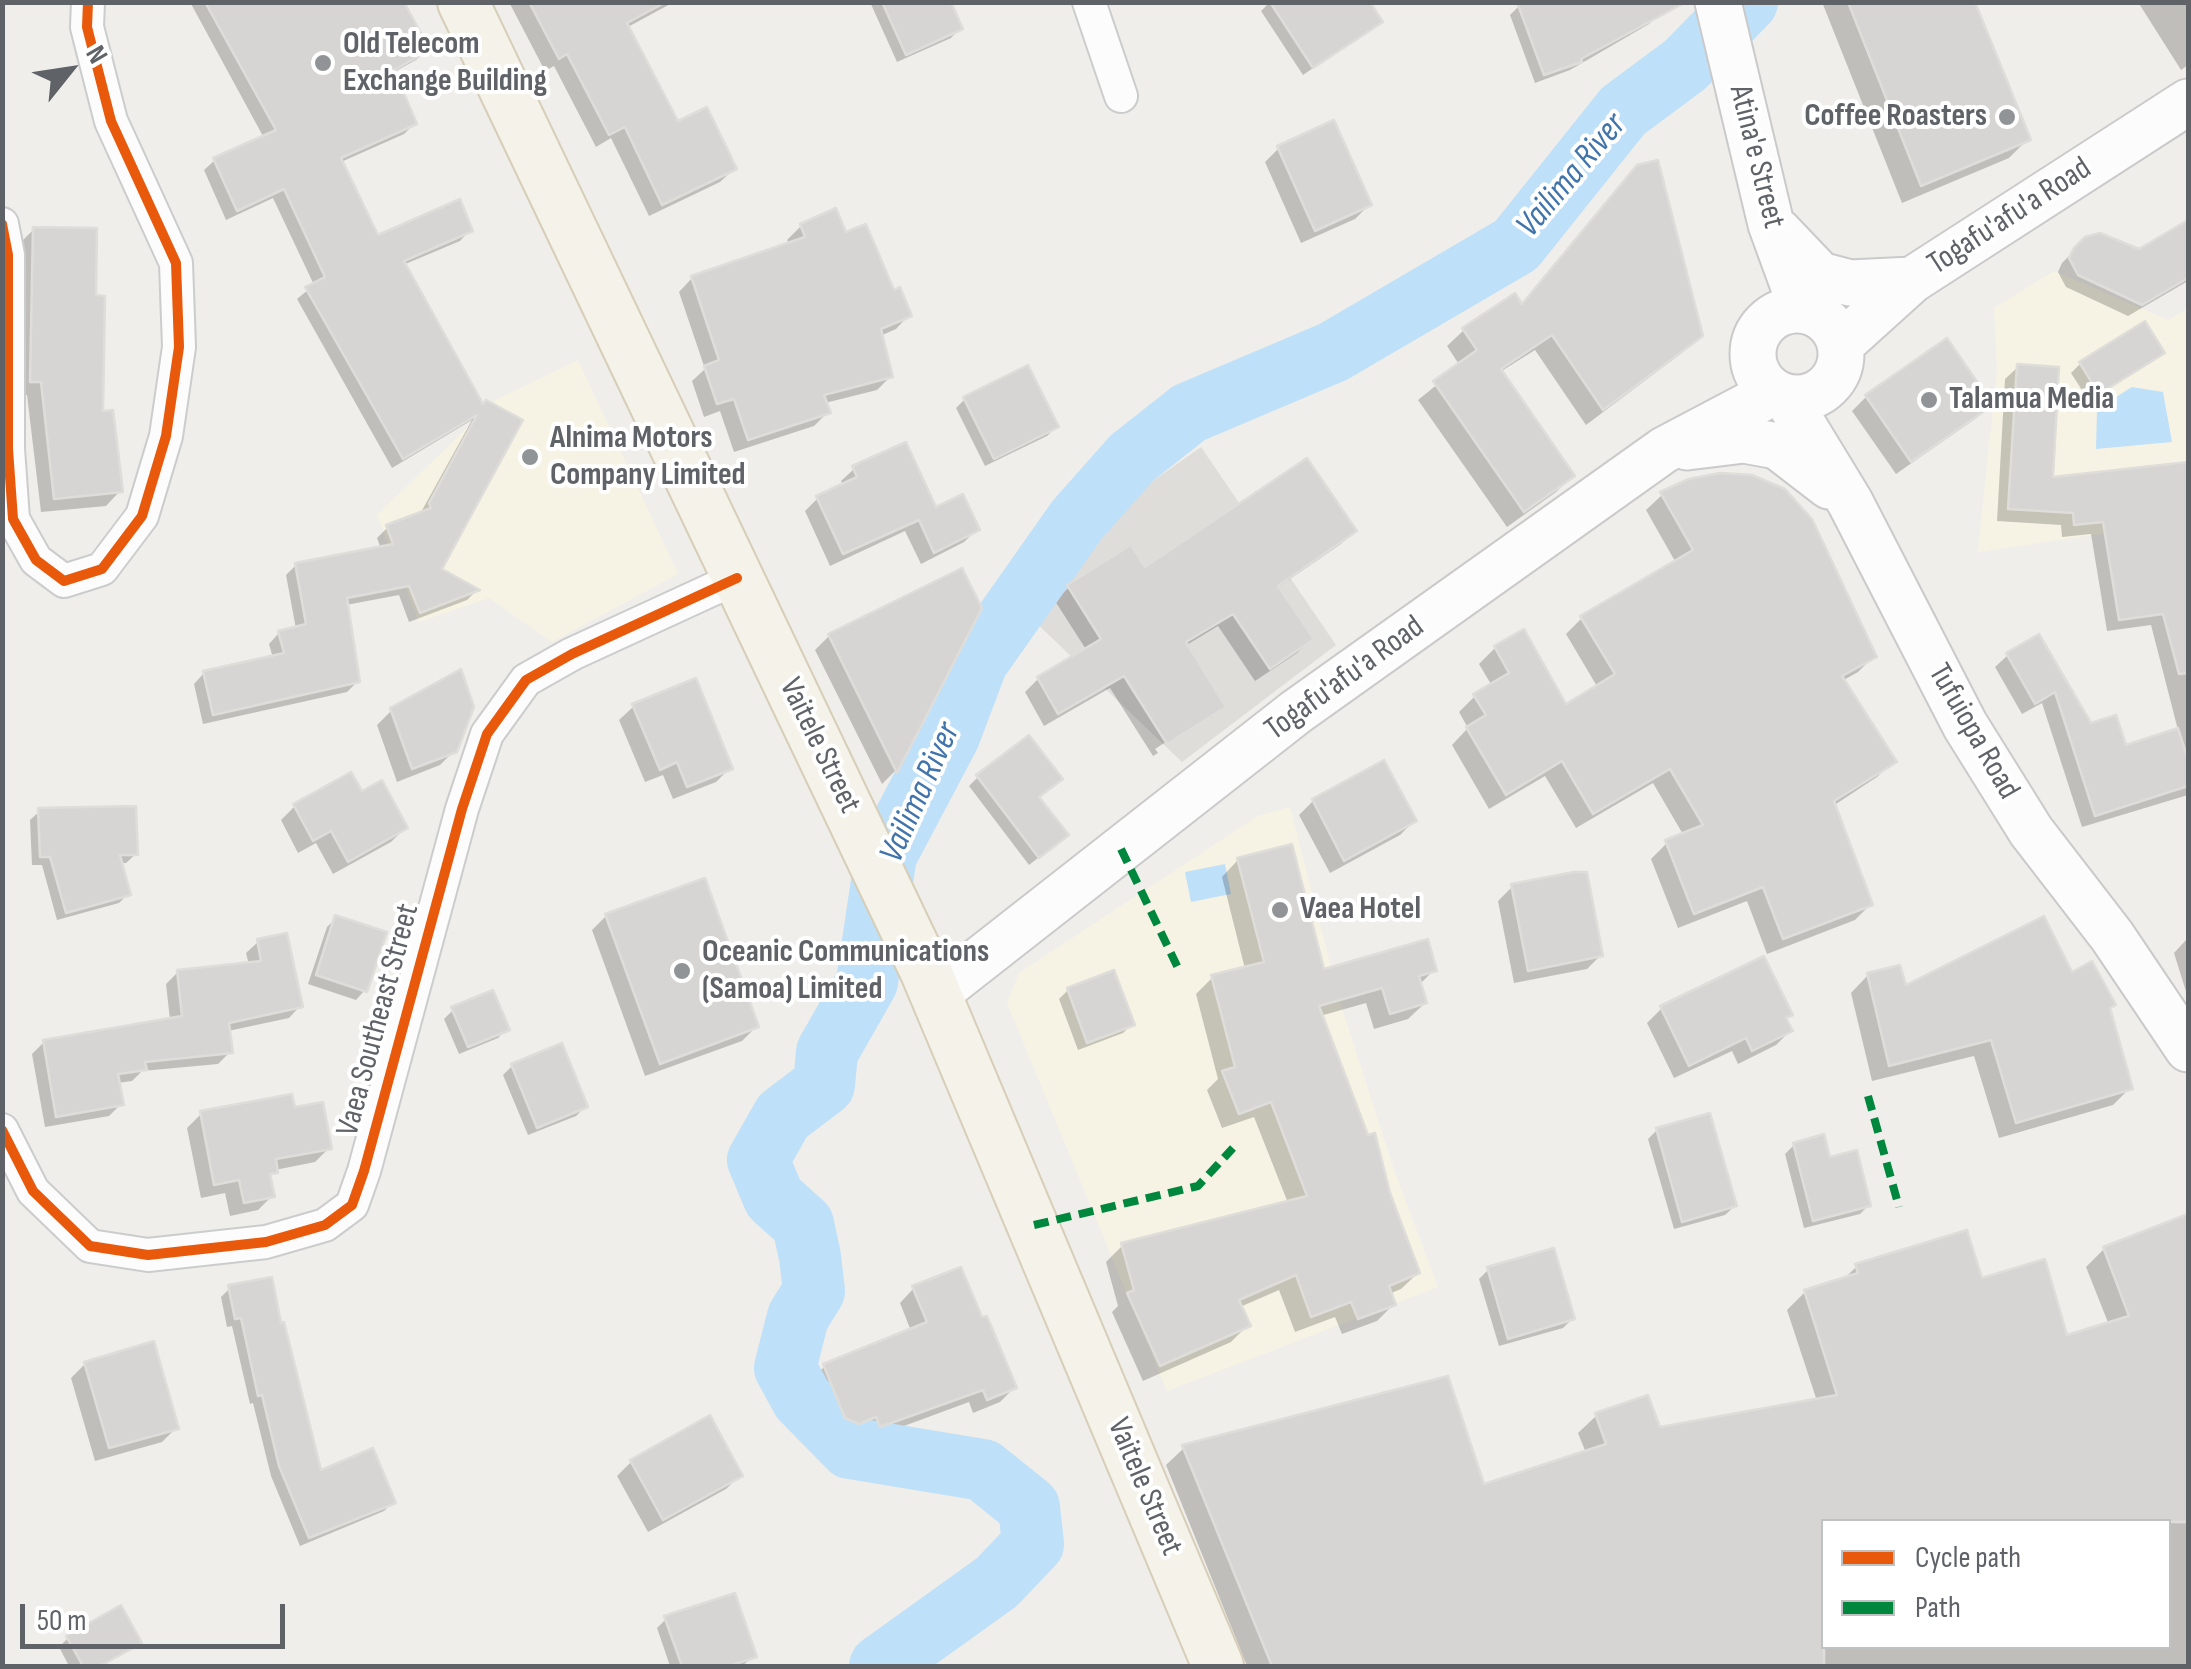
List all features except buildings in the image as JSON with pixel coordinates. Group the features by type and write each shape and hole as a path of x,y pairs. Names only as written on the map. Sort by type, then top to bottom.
{"main road":[{"name":"Vaitele Street","path":"463,2 931,983 1218,1666"},
{"name":"Atina'e Street","path":"1718,2 1771,224"},
{"name":"Togafu'afu'a Road","path":"931,983 1296,712 1795,352 2188,102"},
{"path":"1771,224 1820,275 1850,283 1912,280"},
{"path":"1771,224 1795,352"},
{"name":"Tufuiopa Road","path":"1795,352 1850,502 1964,724 2031,831 2183,1029"},
{"path":"1664,450 1744,440 1778,446 1850,502"}],"street":[{"path":"2,224 8,255 8,449 13,520 36,560 64,581 102,569 142,516 166,436 179,346 176,263 111,121 86,27 88,2"},
{"path":"1089,2 1121,96"},
{"name":"Vaea Southeast Street","path":"2,1130 33,1191 90,1246 148,1256 266,1242 325,1225 352,1205 462,809 487,734 526,680 572,654 736,578"}],"shaded area":[{"path":"2054,271 2168,320 2188,308 2188,521 1978,552 1997,370 1994,308"},
{"name":"Alnima Motors Company Limited","path":"578,360 678,574 552,642 489,598 419,622 377,515 496,400"},
{"path":"1201,447 1336,645 1182,762 1031,618 1085,529"},
{"path":"1290,807 1340,1002 1394,1170 1438,1287 1167,1391 1007,1003 1019,973 1258,816"}],"water":[{"path":"2132,387 2163,392 2172,442 2096,449 2097,409"},
{"path":"1225,864 1231,894 1191,902 1185,872"}],"waterway":[{"name":"Vailima River","path":"880,1666 997,1582 1033,1544 1029,1507 983,1470 850,1448 802,1399 785,1368 798,1317 814,1291 810,1257 803,1224 774,1198 758,1160 783,1116 824,1085 827,1052 867,982 886,855 949,736 977,662 1077,520 1132,458 1189,413 1333,352 1516,245 1623,111 1685,65 1747,2"}],"marked path":[{"path":"1121,849 1178,968"},
{"path":"1868,1096 1899,1207"},
{"path":"1034,1225 1198,1186 1233,1148"}],"cycle path":[{"path":"2,224 8,255 8,449 13,519 36,560 64,581 102,569 142,516 166,436 179,347 176,263 111,121 87,27 88,2"},
{"path":"2,1130 33,1191 90,1246 148,1255 266,1242 325,1225 352,1205 462,809 487,734 526,680 572,654 737,578"}],"place":[{"name":"Old Telecom Exchange Building","path":"323,63"},
{"name":"Coffee Roasters","path":"2007,117"},
{"name":"Talamua Media","path":"1929,400"},
{"name":"Alnima Motors Company Limited","path":"530,457"},
{"name":"Vaea Hotel","path":"1280,910"},
{"name":"Oceanic Communications (Samoa) Limited","path":"682,971"}]}
